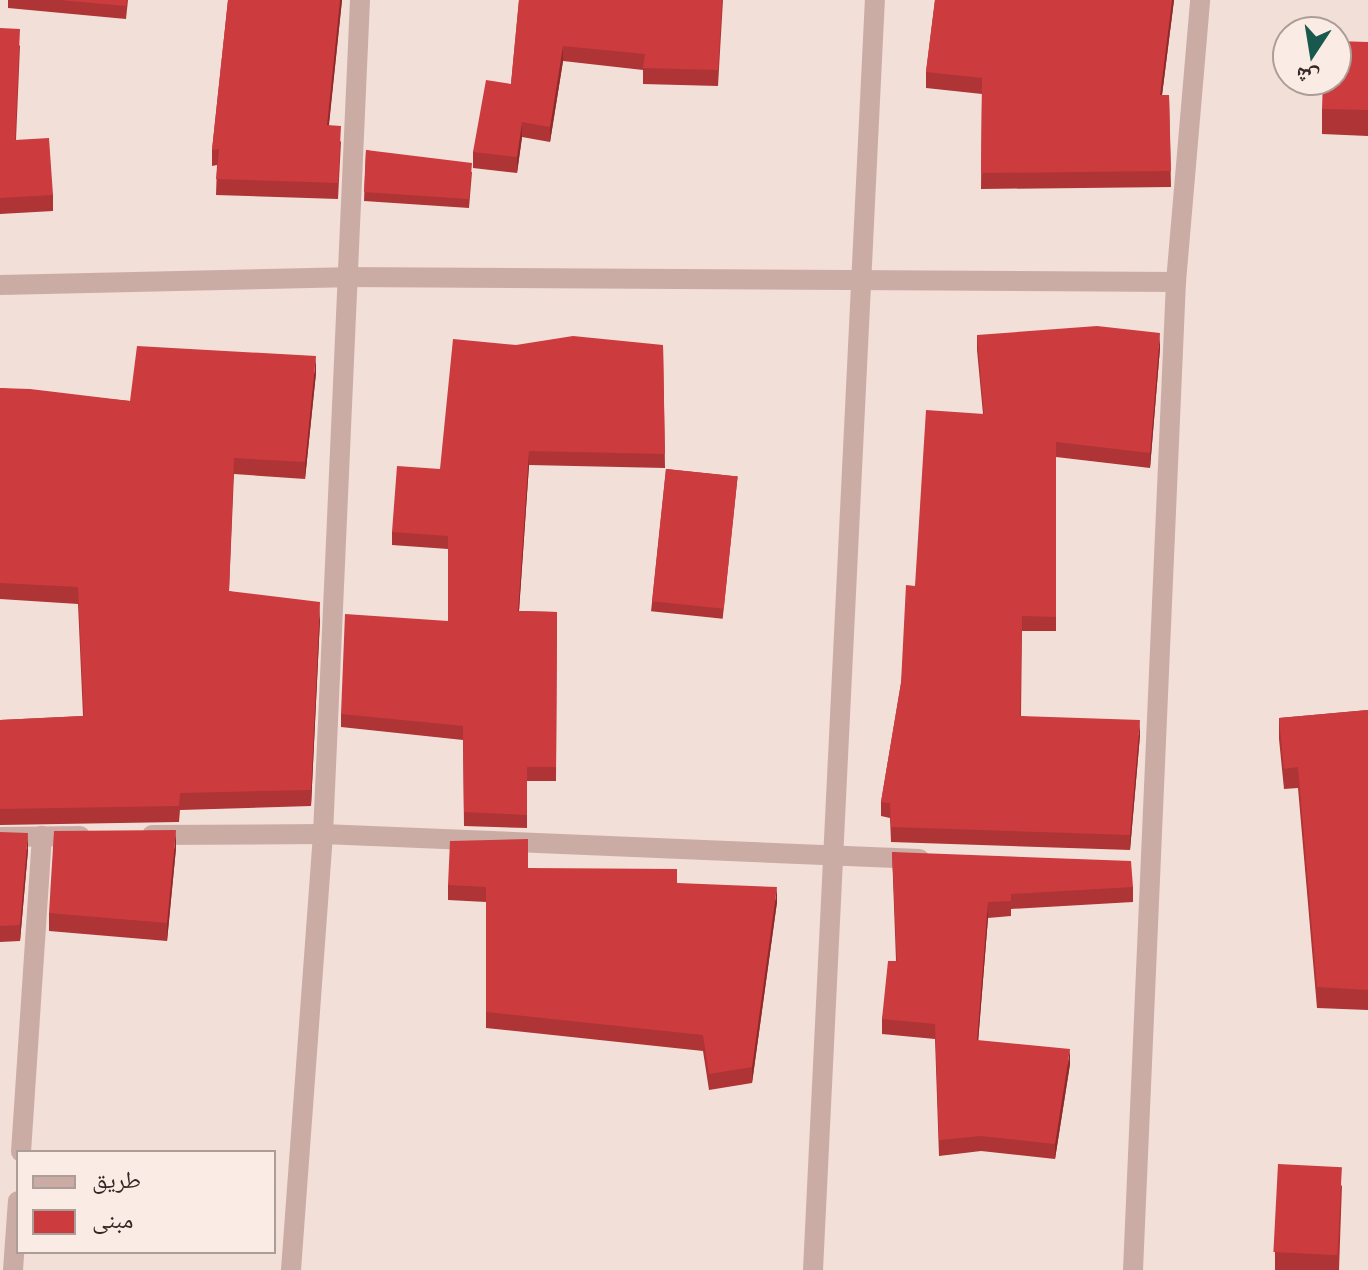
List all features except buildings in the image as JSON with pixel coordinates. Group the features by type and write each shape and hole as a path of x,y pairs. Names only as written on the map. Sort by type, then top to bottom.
{"street":[{"path":"291,1270 323,834 344,277 360,0"},
{"path":"813,1270 875,0"},
{"path":"1133,1270 1176,282 1200,0"},
{"path":"0,285 344,277 861,284 1176,282"},
{"path":"136,836 323,834 833,857 945,859"},
{"path":"21,1150 42,836"},
{"path":"0,837 105,836"},
{"path":"1121,863 1153,864"},
{"path":"13,1270 16,1229"}]}
